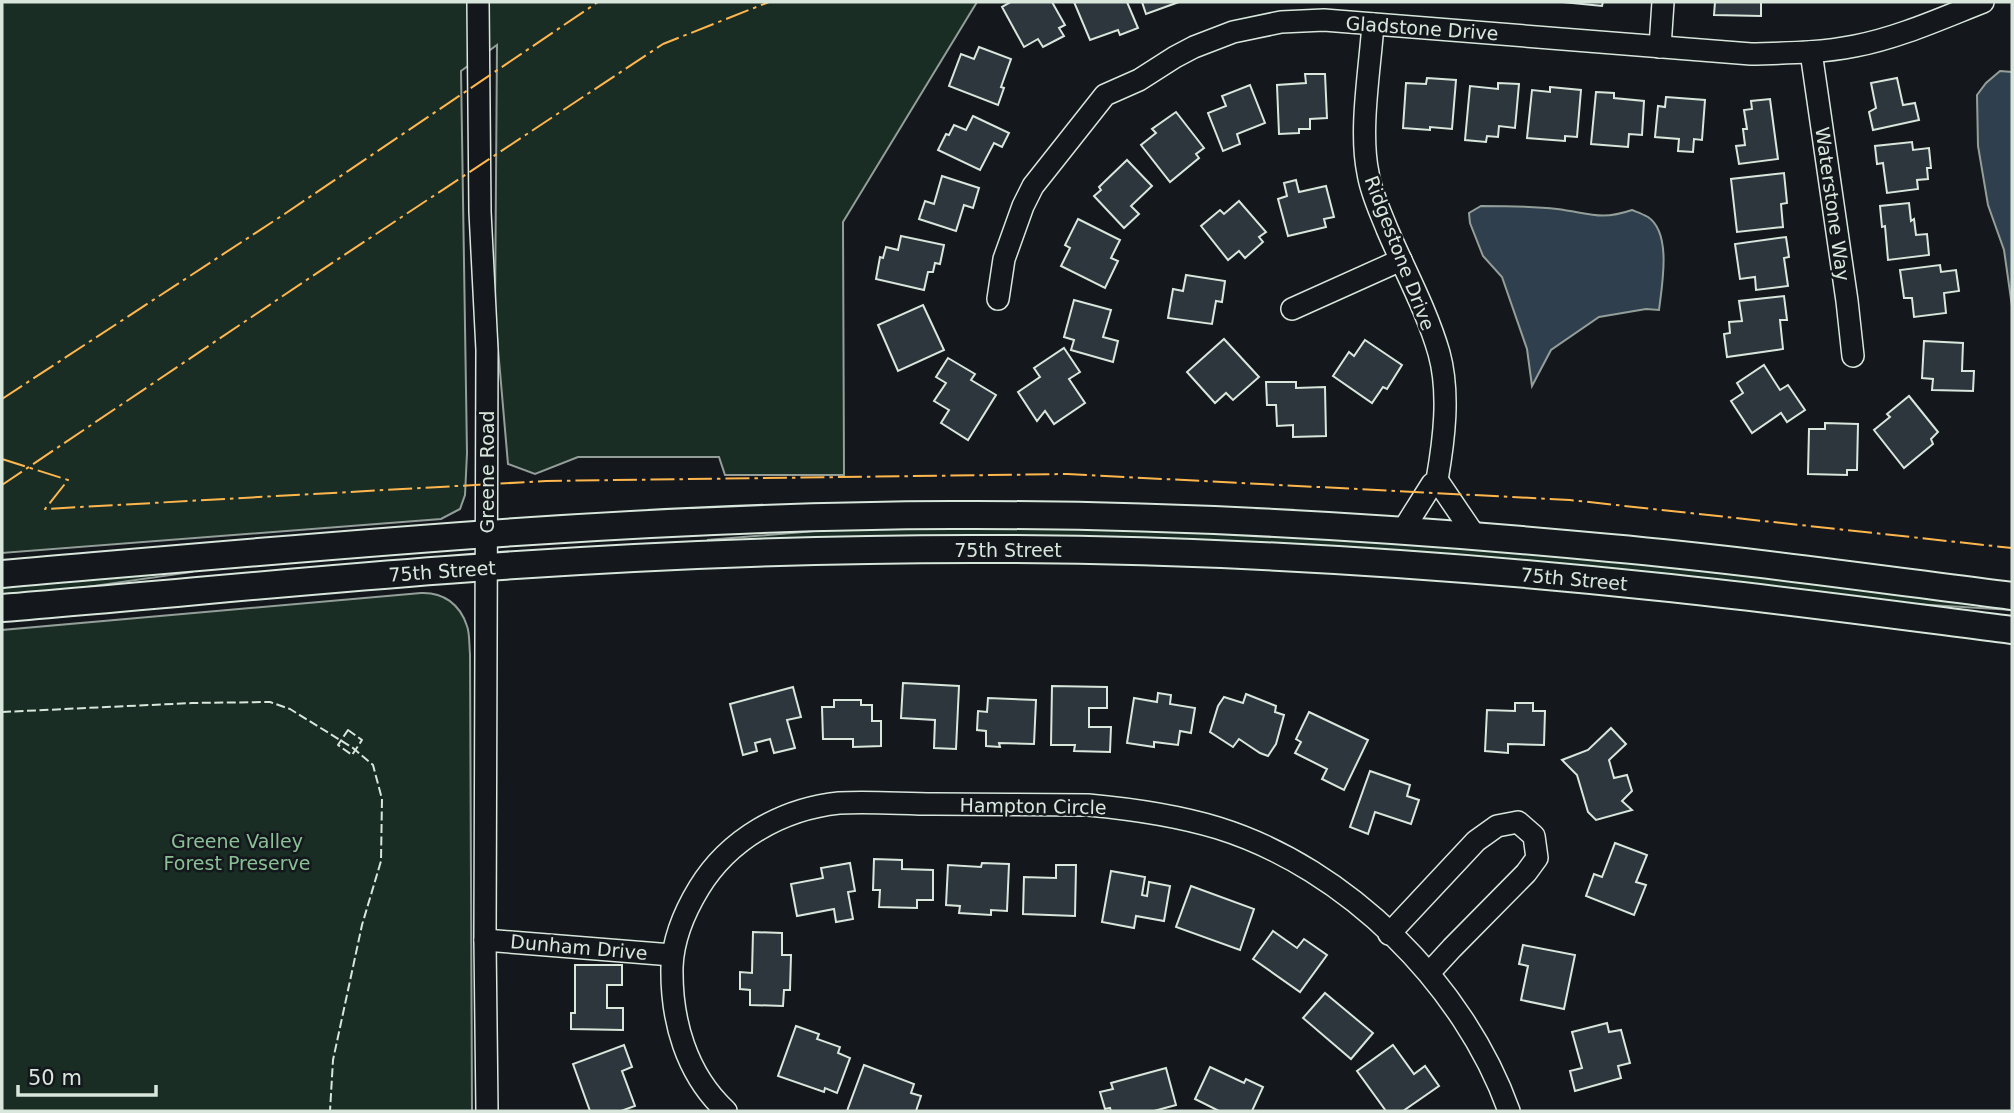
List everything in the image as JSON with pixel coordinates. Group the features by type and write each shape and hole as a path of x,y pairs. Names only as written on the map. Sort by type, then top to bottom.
{"main road":[{"name":"75th Street","path":"2,574 649,523 796,517 953,515 1180,519 1402,530 1728,560 2012,596"},
{"name":"75th Street","path":"2,608 487,567 705,554 1004,549 1324,559 1555,576 1667,587 2012,630"}],"street":[{"name":"Greene Road","path":"478,2 480,212 487,350 487,1111"},
{"path":"1660,47 1663,2"},
{"name":"Gladstone Drive","path":"998,299 1003,259 1033,186 1105,95 1139,80 1194,47 1233,32 1303,20 1751,54 1811,52 1856,46 1891,36 1944,9 1983,2"},
{"name":"Ridgestone Drive","path":"1373,24 1365,131 1366,159 1374,198 1431,330 1445,384 1437,480 1402,530"},
{"name":"Waterstone Way","path":"1811,52 1853,356"},
{"path":"1292,309 1401,260"},
{"path":"1437,480 1475,536"},
{"name":"Hampton Circle","path":"726,1111 702,1083 688,1059 678,1032 673,1004 672,955 690,903 723,857 768,823 794,812 841,803 1088,805 1128,808 1174,816 1250,840 1293,861 1333,886 1370,915 1429,973 1458,1011 1482,1051 1509,1111"},
{"path":"1389,934 1476,841 1497,826 1518,822 1534,836 1537,858 1527,873 1429,973"},
{"name":"Dunham Drive","path":"485,940 672,955"}],"green space":[{"path":"2,2 977,2 843,222 844,475 725,475 719,457 578,457 535,474 508,464 495,314 497,45 461,71 467,453 465,495 460,509 441,519 2,553"},
{"path":"862,527 1143,530 1424,543 1719,571 2012,610 1880,602 1674,576 708,542"},
{"path":"192,570 59,591 2,597 2,585"},
{"name":"Greene Valley Forest Preserve","path":"429,593 450,601 464,618 469,636 472,1111 2,1111 2,630"}],"water":[{"path":"2000,71 2012,72 2012,306 2004,250 1988,205 1978,146 1977,95"},
{"path":"1481,206 1548,208 1603,216 1632,210 1648,217 1660,235 1663,247 1659,310 1646,309 1599,317 1551,350 1532,386 1527,349 1502,277 1483,256 1470,223 1469,213"}],"building":[{"path":"1011,2 1052,2 1065,25 1059,28 1064,36 1043,47 1038,39 1024,47 1002,7"},
{"path":"1074,2 1127,2 1138,28 1120,35 1118,30 1090,40"},
{"path":"1142,2 1179,2 1146,14"},
{"path":"1562,2 1603,2 1602,6"},
{"path":"1715,2 1761,2 1761,16 1714,15"},
{"path":"979,47 1011,59 998,105 949,86 961,54 974,59"},
{"path":"1305,74 1325,74 1327,118 1310,119 1310,129 1299,129 1299,133 1279,134 1277,85 1306,83"},
{"path":"1427,78 1456,80 1452,129 1403,128 1406,83 1426,84"},
{"path":"1897,78 1903,105 1915,103 1919,120 1873,130 1869,112 1876,108 1871,83"},
{"path":"1498,83 1519,84 1515,128 1499,126 1498,137 1487,136 1486,142 1465,140 1470,86 1498,89"},
{"path":"1250,85 1265,123 1237,134 1240,144 1223,151 1208,113 1226,106 1222,96"},
{"path":"1550,87 1581,90 1577,137 1565,136 1565,141 1527,138 1532,90 1550,92"},
{"path":"1596,92 1614,93 1614,98 1644,101 1642,135 1629,134 1628,147 1591,144"},
{"path":"1666,97 1705,100 1702,140 1694,139 1693,152 1678,151 1679,139 1655,137 1658,106 1665,107"},
{"path":"1770,99 1778,159 1739,164 1736,146 1745,145 1743,129 1747,129 1744,110 1752,109 1751,101"},
{"path":"1176,112 1204,148 1196,154 1199,158 1170,182 1141,145 1156,133 1152,129"},
{"path":"973,116 1009,133 1002,147 994,143 980,170 938,150 954,125 966,130"},
{"path":"1912,142 1913,150 1929,148 1931,168 1927,168 1928,179 1917,180 1918,189 1887,193 1883,163 1877,164 1875,146"},
{"path":"1127,160 1152,186 1131,206 1139,214 1124,228 1094,196 1101,190 1099,187"},
{"path":"1784,173 1787,203 1781,204 1783,227 1737,232 1731,179"},
{"path":"942,176 979,188 973,208 964,205 956,231 919,219 925,201 934,204"},
{"path":"1296,180 1299,192 1326,186 1334,217 1324,219 1326,227 1288,236 1278,199 1287,196 1284,183"},
{"path":"1239,201 1266,232 1259,237 1263,242 1245,258 1239,251 1228,260 1201,226 1220,210 1224,214"},
{"path":"1909,203 1916,235 1927,234 1929,255 1888,260 1880,206"},
{"path":"1078,219 1120,240 1111,258 1118,261 1105,288 1061,266 1070,248 1065,245"},
{"path":"901,236 944,245 940,264 935,263 933,272 928,272 924,290 876,279 880,257 883,258 886,247 898,250"},
{"path":"1786,237 1789,257 1784,258 1788,286 1756,290 1755,277 1740,279 1735,244"},
{"path":"1940,265 1941,272 1956,270 1959,291 1944,293 1946,313 1914,317 1912,298 1904,298 1900,270"},
{"path":"1186,275 1225,281 1222,302 1216,301 1212,324 1168,318 1173,289 1183,291"},
{"path":"1784,296 1787,320 1780,320 1783,349 1727,357 1724,334 1730,333 1729,322 1742,321 1739,301"},
{"path":"1074,300 1111,310 1103,337 1118,341 1113,362 1071,350 1074,340 1064,337"},
{"path":"923,305 944,350 898,371 878,325"},
{"path":"1224,339 1259,377 1233,400 1226,393 1215,403 1187,372"},
{"path":"1365,340 1402,365 1387,389 1383,387 1372,403 1333,376 1349,352 1354,356"},
{"path":"1924,341 1963,343 1962,371 1974,371 1973,391 1932,390 1933,379 1922,378"},
{"path":"1064,348 1080,372 1069,379 1085,403 1054,424 1045,411 1037,421 1018,392 1040,377 1034,368"},
{"path":"948,358 975,374 971,380 996,395 968,440 941,423 949,410 934,401 946,383 936,377"},
{"path":"1764,365 1780,390 1788,385 1805,410 1787,422 1781,413 1752,433 1731,401 1743,393 1737,383"},
{"path":"1266,382 1296,382 1296,388 1325,387 1326,436 1293,437 1293,425 1277,426 1276,405 1267,405"},
{"path":"1909,396 1938,432 1931,439 1933,444 1904,468 1874,430 1890,417 1887,414"},
{"path":"1825,423 1858,424 1857,470 1847,470 1847,475 1808,474 1809,429 1825,429"},
{"path":"903,683 959,686 956,749 934,748 935,720 901,718"},
{"path":"1052,686 1107,687 1107,708 1089,708 1089,727 1111,727 1110,752 1074,751 1075,745 1051,745"},
{"path":"793,687 801,717 787,720 795,748 774,753 770,739 755,743 757,751 743,755 730,704"},
{"path":"1158,693 1171,695 1170,704 1195,708 1191,733 1180,731 1178,745 1154,742 1154,747 1127,743 1134,698 1157,702"},
{"path":"1246,694 1276,706 1275,712 1284,715 1276,744 1268,756 1239,739 1233,747 1210,732 1218,706 1224,697 1243,703"},
{"path":"988,698 1036,700 1034,744 999,743 1000,747 986,746 986,731 977,730 978,711 987,712"},
{"path":"834,700 861,700 861,705 872,705 872,721 881,721 881,746 853,747 853,739 823,739 822,707 834,707"},
{"path":"1515,703 1533,703 1533,711 1545,711 1544,745 1508,744 1508,753 1485,751 1487,710 1515,711"},
{"path":"1309,712 1368,740 1344,790 1322,779 1327,769 1295,753 1301,742 1296,739"},
{"path":"1611,728 1626,744 1609,760 1614,778 1627,775 1632,791 1622,801 1632,810 1596,820 1588,812 1577,775 1562,760 1588,750"},
{"path":"1370,771 1410,785 1407,796 1419,800 1411,824 1375,812 1368,834 1350,827"},
{"path":"1615,843 1647,855 1636,882 1646,885 1634,915 1586,896 1594,874 1602,877"},
{"path":"874,859 902,860 902,869 933,870 933,900 917,900 917,908 879,907 880,890 873,890"},
{"path":"850,863 855,891 848,892 853,919 836,922 834,909 797,916 791,884 823,878 821,868"},
{"path":"982,863 1009,864 1007,911 991,910 991,915 959,913 960,906 946,905 948,865 981,867"},
{"path":"1056,865 1076,865 1075,916 1023,914 1024,877 1056,878"},
{"path":"1111,871 1145,877 1142,895 1147,896 1149,882 1170,886 1164,921 1136,916 1134,928 1102,922"},
{"path":"1191,886 1254,909 1240,950 1176,927"},
{"path":"1273,931 1297,948 1304,939 1327,955 1300,992 1253,959"},
{"path":"753,932 782,933 782,955 791,955 790,990 784,990 783,1006 750,1005 750,990 740,989 740,972 752,973"},
{"path":"1523,945 1575,955 1564,1009 1521,1000 1528,966 1519,964"},
{"path":"575,965 622,965 622,985 607,985 607,1008 623,1008 623,1030 571,1029 571,1013 575,1013"},
{"path":"1325,993 1373,1033 1351,1059 1303,1018"},
{"path":"1607,1023 1609,1032 1621,1030 1630,1063 1618,1066 1621,1078 1575,1091 1570,1071 1582,1068 1572,1032"},
{"path":"796,1026 819,1034 817,1039 840,1047 838,1053 850,1058 837,1093 825,1088 824,1092 778,1076"},
{"path":"624,1045 632,1067 622,1071 635,1106 621,1111 590,1111 573,1064"},
{"path":"1393,1045 1414,1074 1425,1066 1439,1086 1403,1111 1386,1111 1357,1071"},
{"path":"864,1065 914,1084 911,1093 921,1096 916,1111 847,1111"},
{"path":"1210,1067 1244,1083 1246,1079 1263,1087 1252,1111 1219,1111 1195,1099"},
{"path":"1166,1068 1176,1105 1154,1111 1105,1109 1100,1092 1113,1089 1111,1083"}],"fence":[{"path":"2,712 270,702 290,709 353,748 373,765 382,799 381,861 362,925 333,1060 330,1111"},
{"path":"348,730 362,740 352,755 338,745 348,730"}],"power":[{"path":"2,399 286,213 598,2"},
{"path":"2,485 663,44 769,2"},
{"path":"2,459 68,480 45,509 546,481 1067,474 1570,500 2012,548"}]}
